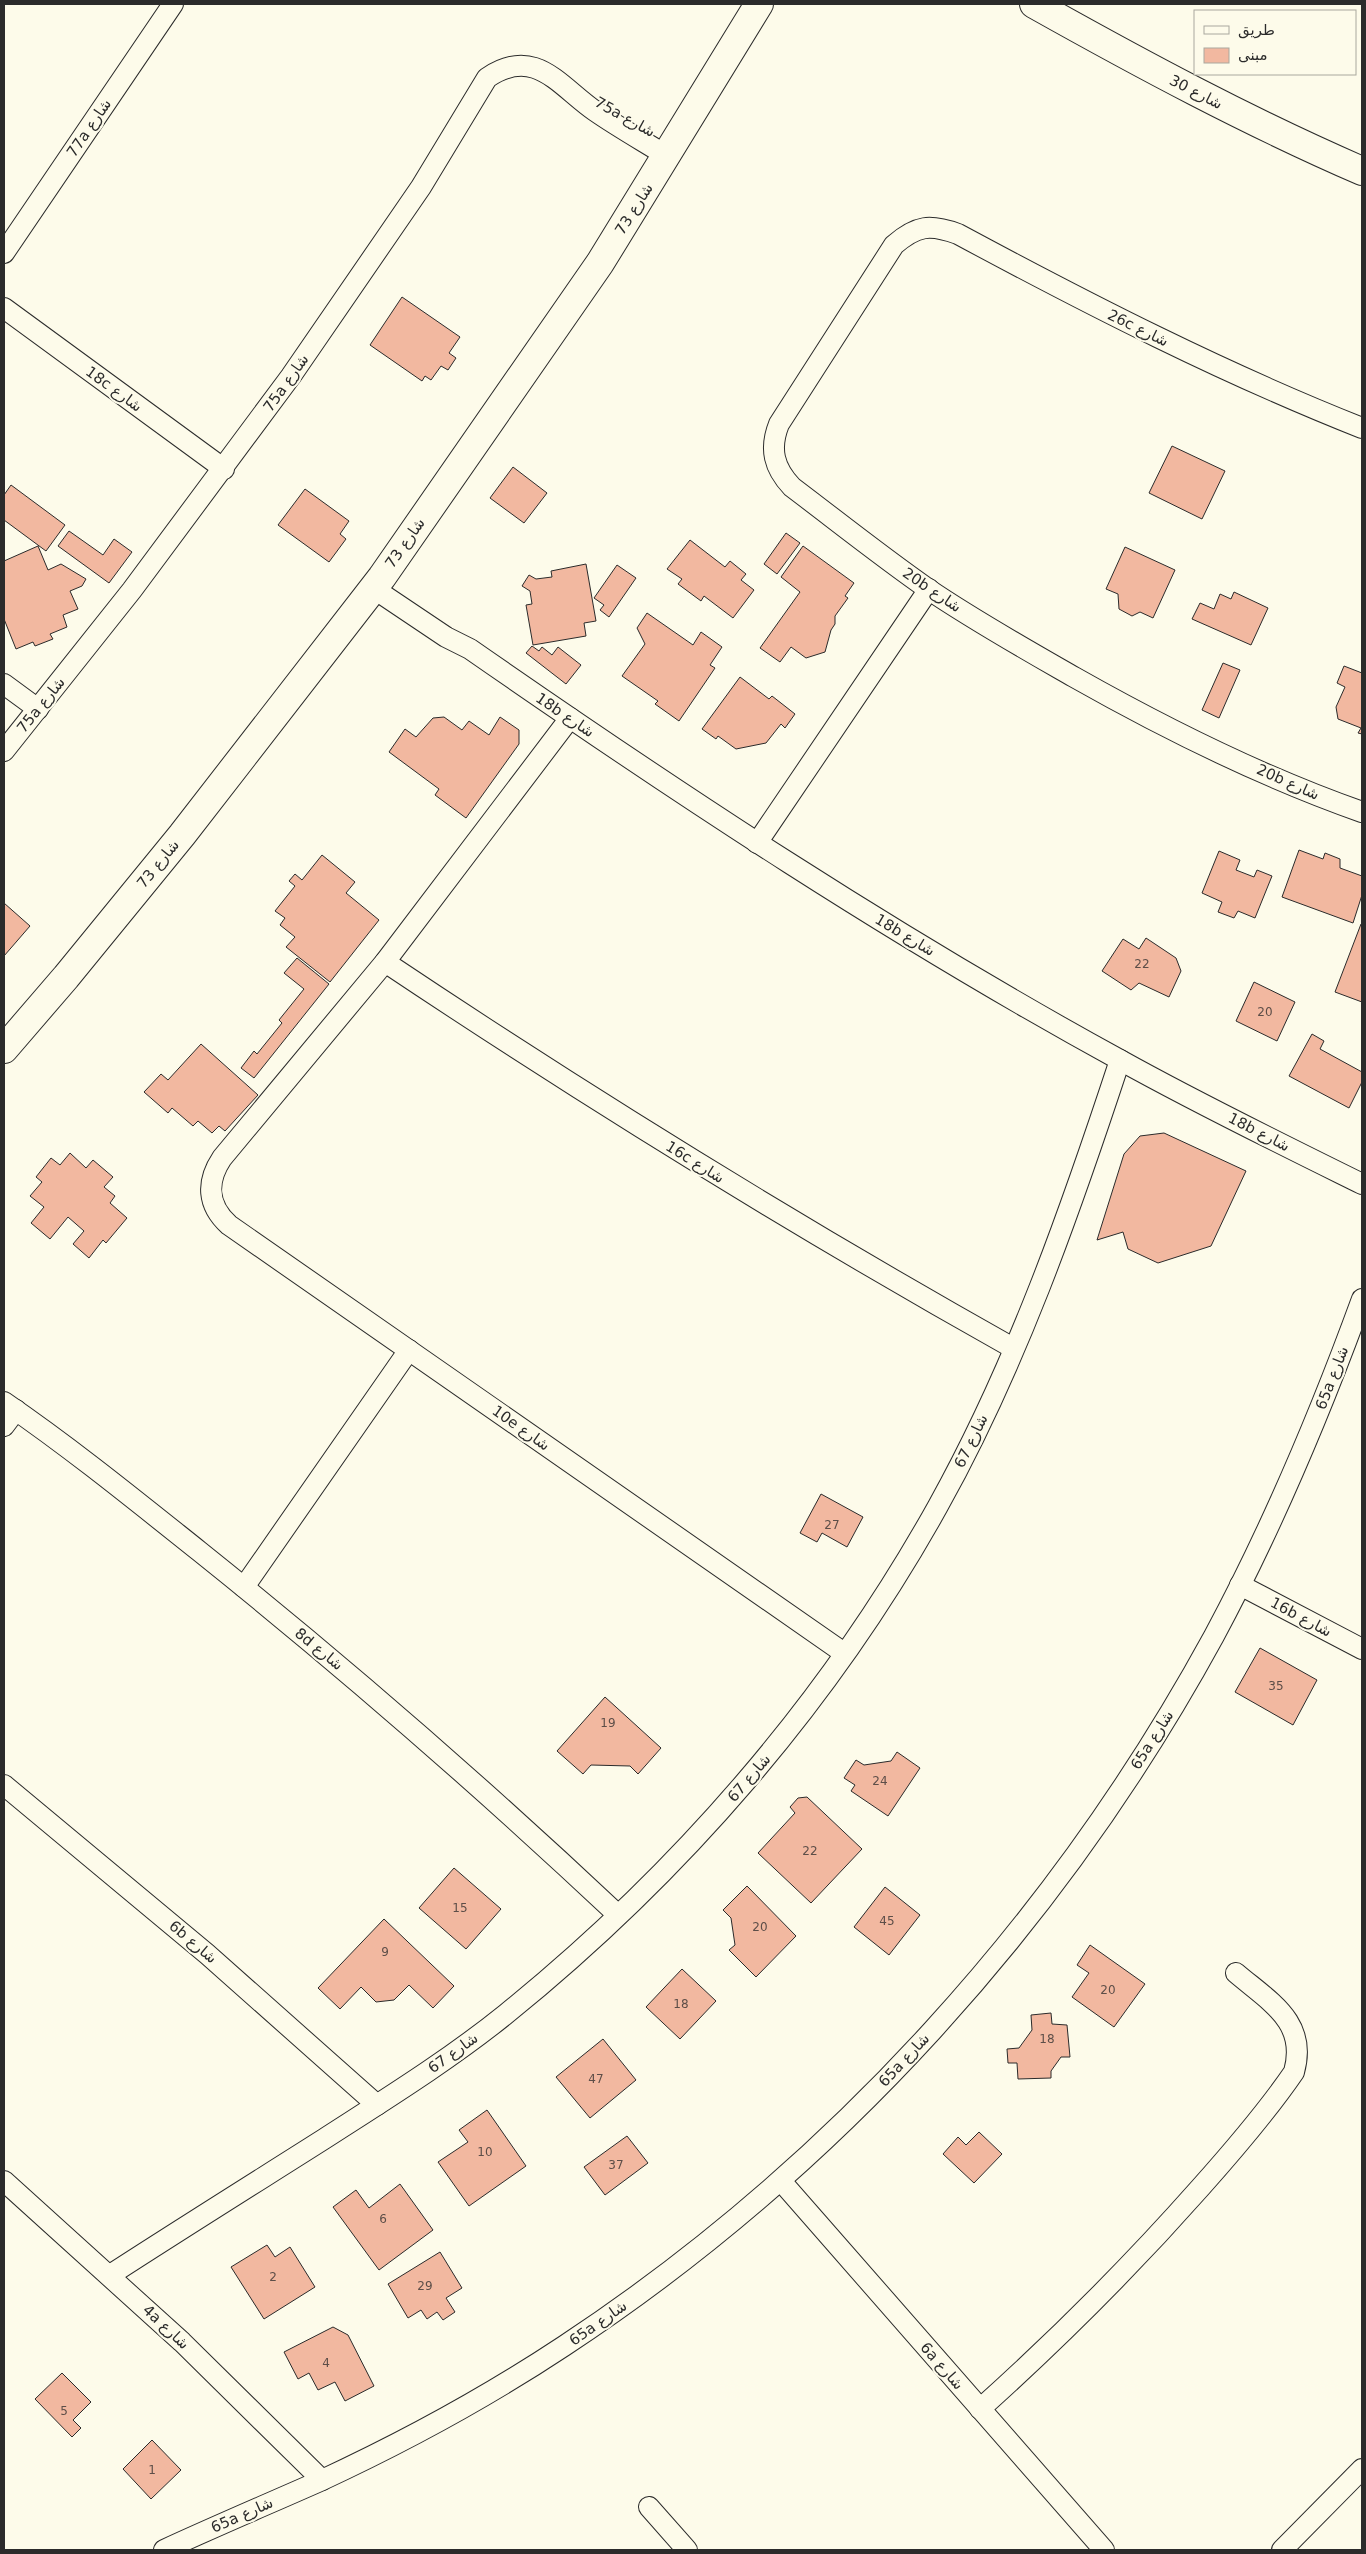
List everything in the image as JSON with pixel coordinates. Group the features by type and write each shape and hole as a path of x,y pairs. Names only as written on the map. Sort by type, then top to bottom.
{"street":[{"name":"77a شارع","path":"4,252 173,4"},
{"name":"شارع 73","path":"4,1049 66,977 182,835 378,583 600,262 671,150 759,4"},
{"name":"شارع 30","path":"1034,4 1118,51 1231,110 1362,170"},
{"name":"75a شارع","path":"4,751 224,469 416,195 487,78 500,69 515,65 531,66 546,72 574,92 599,102 671,150"},
{"name":"26c شارع","path":"917,228 931,227 958,234 1164,341 1362,428"},
{"name":"20b شارع","path":"917,228 899,240 886,256 779,424 773,446 777,468 792,487 928,589 1025,650 1124,705 1226,755 1329,800 1362,812"},
{"name":"18c شارع","path":"4,308 224,469"},
{"name":"18b شارع","path":"378,583 446,625 470,649 570,718 757,843 886,924 1120,1060 1362,1184"},
{"path":"757,843 928,589"},
{"path":"4,684 38,709"},
{"path":"385,962 570,718"},
{"name":"10e شارع","path":"385,962 222,1158 210,1180 210,1193 216,1211 229,1225 844,1653"},
{"name":"16c شارع","path":"385,962 534,1061 684,1156 903,1286 1013,1348"},
{"name":"شارع 67","path":"110,2275 377,2105 442,2062 503,2016 568,1962 618,1915 681,1854 740,1790 794,1723 844,1653 894,1581 938,1506 978,1429 1013,1348 1072,1202 1120,1060"},
{"name":"65a شارع","path":"164,2550 322,2480 404,2440 563,2347 638,2295 781,2181 847,2119 909,2056 968,1991 1077,1852 1127,1780 1184,1687 1240,1585 1310,1435 1362,1299"},
{"path":"244,1587 409,1350"},
{"path":"4,1426 10,1406"},
{"name":"8d شارع","path":"10,1406 244,1587 434,1745 618,1915"},
{"name":"16b شارع","path":"1240,1585 1362,1649"},
{"name":"6b شارع","path":"4,1785 208,1954 377,2105"},
{"path":"980,2410 1067,2329 1170,2223 1228,2156 1294,2072 1298,2056 1297,2039 1290,2023 1280,2010 1236,1973"},
{"name":"4a شارع","path":"4,2181 110,2275 253,2410 322,2480"},
{"name":"6a شارع","path":"781,2181 1104,2550"},
{"path":"1282,2550 1362,2469"},
{"path":"649,2508 687,2550"}],"building":[{"path":"402,297 460,337 449,353 456,358 448,370 441,366 431,380 425,376 422,381 370,345"},
{"path":"1172,446 1225,471 1202,519 1149,493"},
{"path":"513,467 547,493 524,523 490,498"},
{"path":"11,485 65,525 46,551 4,520 4,495"},
{"path":"305,489 349,521 340,534 346,539 329,562 278,525"},
{"path":"69,531 103,555 114,539 132,552 109,583 58,546"},
{"path":"786,533 800,543 777,574 764,564"},
{"path":"690,540 725,567 730,561 746,574 741,580 754,590 733,618 704,596 701,601 678,584 682,579 667,569"},
{"path":"38,546 48,570 61,564 86,579 82,586 70,591 78,609 63,615 67,627 50,634 53,639 35,646 33,642 16,649 4,619 4,561"},
{"path":"803,546 854,583 845,596 848,598 835,616 835,624 831,630 825,652 806,658 791,647 780,662 760,648 800,592 781,577"},
{"path":"1125,547 1175,570 1153,618 1140,612 1132,616 1119,609 1118,594 1106,589"},
{"path":"586,564 596,621 584,623 586,636 533,645 526,605 532,604 530,591 522,586 529,575 536,579 552,577 551,571"},
{"path":"617,565 636,578 609,617 600,610 604,605 594,598"},
{"path":"1234,592 1268,608 1251,645 1192,619 1200,603 1214,609 1220,594 1231,599"},
{"path":"647,613 693,645 701,632 722,647 710,665 715,668 679,721 655,704 658,701 622,676 645,644 637,628"},
{"path":"532,646 539,651 542,647 552,655 558,647 581,665 566,684 526,653"},
{"path":"1223,663 1240,670 1219,718 1202,710"},
{"path":"1344,666 1362,673 1362,734 1358,733 1361,728 1338,719 1336,707 1345,687 1337,683"},
{"path":"740,677 769,699 772,696 795,714 785,728 781,724 766,743 736,749 718,736 716,739 702,729"},
{"path":"444,717 462,730 469,721 489,735 500,717 519,730 519,744 466,818 435,795 439,789 389,752 405,729 416,737 433,718"},
{"path":"1299,850 1323,859 1325,853 1340,859 1340,868 1362,876 1362,895 1353,923 1282,897"},
{"path":"1219,851 1240,860 1236,870 1254,877 1257,870 1272,876 1255,918 1238,911 1234,918 1218,912 1222,902 1202,893"},
{"path":"322,855 355,882 346,893 379,920 330,982 286,947 295,937 280,925 285,918 275,911 295,886 289,881 295,874 302,880"},
{"path":"4,903 30,926 4,956"},
{"path":"1362,924 1362,1002 1335,992"},
{"path":"1146,938 1176,958 1181,971 1169,997 1139,983 1131,990 1102,971 1123,939 1139,949"},
{"path":"297,958 329,984 254,1078 241,1068 254,1051 257,1054 282,1023 279,1020 304,989 284,973"},
{"path":"1254,982 1295,1002 1277,1041 1236,1021"},
{"path":"1312,1034 1324,1041 1320,1049 1362,1072 1362,1082 1349,1108 1289,1076"},
{"path":"201,1044 258,1095 225,1131 219,1126 212,1133 198,1121 193,1126 172,1108 168,1113 144,1092 161,1074 168,1080"},
{"path":"1164,1133 1246,1171 1211,1246 1158,1263 1128,1249 1123,1232 1097,1240 1124,1154 1140,1136"},
{"path":"70,1153 86,1168 93,1160 113,1177 104,1187 115,1196 110,1203 127,1218 106,1243 103,1240 89,1258 73,1244 84,1231 68,1217 50,1239 31,1223 44,1207 30,1196 42,1182 36,1177 51,1158 60,1165"},
{"path":"821,1494 863,1517 847,1547 822,1533 817,1542 800,1533"},
{"path":"1260,1648 1317,1680 1293,1725 1235,1692"},
{"path":"605,1697 661,1748 638,1774 630,1766 591,1765 583,1774 557,1751"},
{"path":"897,1752 920,1768 888,1816 851,1791 855,1785 844,1778 856,1760 864,1765 891,1761"},
{"path":"807,1797 862,1849 811,1903 758,1853 795,1813 790,1807 798,1798"},
{"path":"454,1868 501,1909 466,1949 419,1908"},
{"path":"747,1886 796,1936 756,1977 729,1950 735,1945 731,1918 723,1910"},
{"path":"885,1887 920,1915 889,1955 854,1927"},
{"path":"384,1919 454,1986 433,2008 409,1985 394,2000 376,2002 361,1987 340,2009 318,1988"},
{"path":"1090,1945 1145,1984 1114,2027 1072,1997 1089,1973 1077,1965"},
{"path":"682,1969 716,2001 680,2039 646,2007"},
{"path":"1051,2013 1052,2024 1067,2025 1070,2057 1061,2057 1051,2071 1051,2078 1018,2079 1017,2063 1008,2063 1007,2049 1019,2048 1032,2030 1031,2015"},
{"path":"603,2039 636,2080 590,2118 556,2077"},
{"path":"487,2110 526,2166 469,2206 438,2162 468,2142 459,2130"},
{"path":"979,2132 1002,2154 974,2183 943,2154 958,2137 966,2145"},
{"path":"627,2136 648,2163 605,2195 584,2167"},
{"path":"400,2184 433,2230 379,2270 333,2207 356,2190 369,2208"},
{"path":"267,2245 275,2257 290,2247 315,2287 264,2319 231,2267"},
{"path":"440,2252 462,2288 446,2298 455,2312 443,2320 437,2312 427,2319 421,2310 408,2318 388,2284"},
{"path":"333,2327 348,2335 374,2386 345,2401 335,2382 318,2390 309,2373 298,2379 284,2352"},
{"path":"62,2373 91,2402 73,2420 81,2428 72,2437 35,2399"},
{"path":"152,2440 181,2470 151,2499 123,2469"}]}
